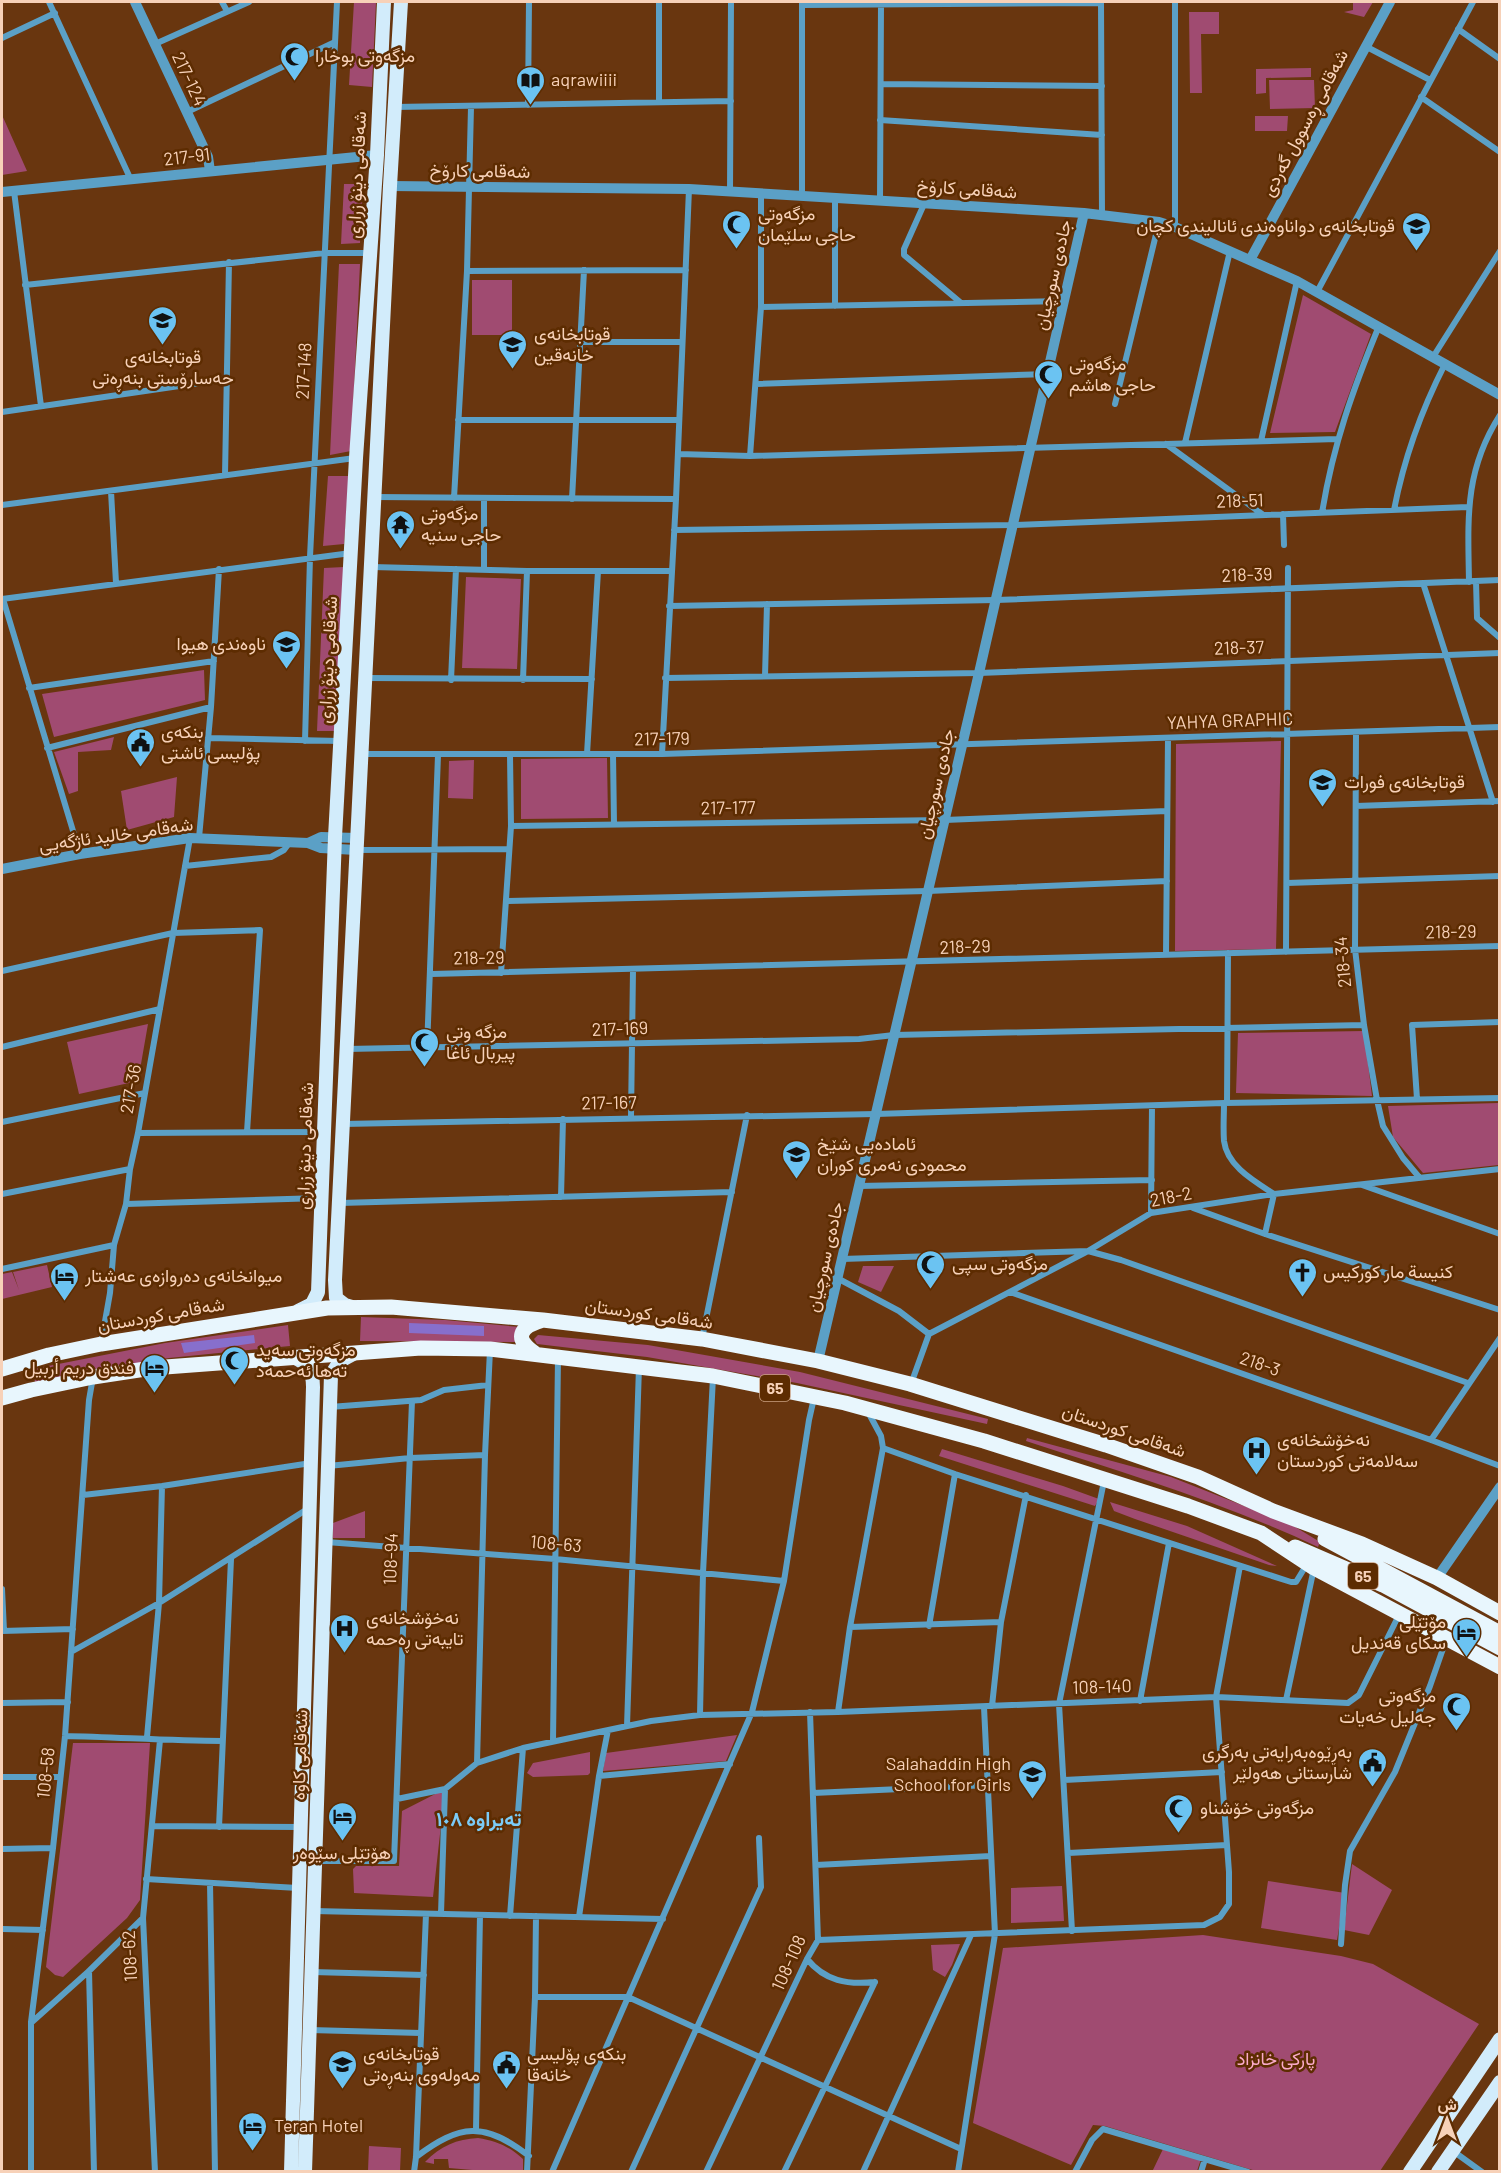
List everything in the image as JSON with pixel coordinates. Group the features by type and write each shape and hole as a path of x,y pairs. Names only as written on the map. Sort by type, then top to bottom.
{"highway":[{"name":"شەقامی کوردستان","path":"2,1369 101,1344 298,1311 354,1307 391,1307 543,1320 702,1339 818,1361 910,1384 1116,1448 1198,1477 1273,1511 1362,1544 1437,1578 1500,1613"},
{"path":"536,1354 525,1346 522,1332 527,1325 543,1320"},
{"name":"شەقامی کوردستان","path":"2,1398 93,1377 152,1368 421,1348 490,1349 712,1376 866,1408 984,1441 1188,1506 1261,1533 1464,1620 1500,1632"},
{"path":"24,1363 31,1390"},
{"name":"شەقامی کوردستان","path":"1273,1511 1464,1620 1500,1648"},
{"name":"شەقامی کوردستان","path":"1261,1533 1311,1566 1399,1614 1500,1664"}],"main road":[{"name":"شەقامی دینۆ زراری","path":"298,1311 306,1308 316,1298 318,1282 334,844 356,458 377,155 384,2"},
{"name":"شەقامی دینۆ زراری","path":"354,1307 345,1305 336,1298 335,1280 401,2"},
{"path":"318,1282 327,1286 335,1280"},
{"name":"شەقامی کاوە","path":"305,2172 309,2030 303,2012 311,1972 330,1387 334,1367 340,1361 356,1353"},
{"path":"293,1358 306,1363 313,1381 322,1380 330,1387"},
{"name":"شەقامی کاوە","path":"291,2172 303,2012 299,1888 313,1381"},
{"path":"1410,2172 1500,2039"},
{"path":"1438,2172 1500,2082"}],"street":[{"path":"49,2 131,180"},
{"name":"217-124","path":"135,2 208,157 210,171"},
{"path":"222,2 227,11"},
{"path":"155,44 249,2"},
{"name":"217-148","path":"305,741 310,557 337,2"},
{"path":"528,105 530,2"},
{"path":"659,2 659,101"},
{"path":"730,191 731,2"},
{"path":"802,195 802,3 1101,2 1102,215"},
{"path":"1175,2 1175,226"},
{"name":"شەقامی ڕەسوول گەردی","path":"1250,260 1389,2"},
{"path":"1317,292 1473,2"},
{"path":"880,200 881,4"},
{"path":"2,38 55,13"},
{"path":"1458,29 1500,59"},
{"path":"187,112 335,42"},
{"path":"1365,46 1430,80"},
{"path":"881,84 1101,86"},
{"path":"1421,98 1500,153"},
{"path":"394,107 732,101"},
{"path":"454,498 467,271 471,106"},
{"path":"880,120 1102,135"},
{"name":"217-91","path":"2,192 377,155"},
{"name":"شەقامی کارۆخ","path":"390,186 689,189 1084,213 1159,222 1175,226 1297,281 1500,395"},
{"path":"662,754 664,678 676,499 689,189"},
{"path":"14,191 41,406"},
{"path":"750,456 761,307 761,193"},
{"path":"835,197 835,306"},
{"path":"925,202 904,249 904,255 960,303"},
{"name":"جادەی سورچیان","path":"818,1361 1084,213"},
{"path":"1116,404 1159,222"},
{"path":"1185,443 1230,251"},
{"path":"1433,357 1500,251"},
{"path":"25,285 325,253 370,253"},
{"path":"225,475 229,262"},
{"path":"572,499 584,270"},
{"path":"467,271 686,270"},
{"path":"1262,441 1297,281"},
{"path":"761,307 1064,301"},
{"path":"1322,513 1337,439 1351,396 1379,326"},
{"path":"580,342 682,342"},
{"path":"1394,510 1410,444 1426,402 1445,364"},
{"path":"756,384 1048,374"},
{"path":"2,412 227,380"},
{"path":"1500,415 1478,462 1468,507 1477,618 1500,638"},
{"path":"458,420 679,420"},
{"path":"678,454 750,456 1337,439"},
{"path":"1166,443 1263,515"},
{"path":"2,505 356,458"},
{"path":"111,491 116,584"},
{"path":"374,497 676,499"},
{"path":"484,498 484,570"},
{"name":"218-51","path":"674,530 1013,525 1468,507"},
{"path":"1283,514 1284,545"},
{"path":"80,854 2,599 351,553"},
{"path":"371,567 527,571 671,571"},
{"path":"1286,952 1287,568"},
{"name":"217-36","path":"101,1344 110,1293 114,1245 126,1204 130,1169 184,866 194,838 211,707 219,569"},
{"path":"451,680 456,569"},
{"path":"523,680 527,571"},
{"path":"587,754 597,571"},
{"name":"218-39","path":"669,606 996,600 1500,580"},
{"path":"1356,806 1496,801 1469,728 1423,584"},
{"path":"765,676 767,604"},
{"name":"218-37","path":"664,678 979,673 1500,653"},
{"path":"29,688 214,661"},
{"path":"366,678 451,680 592,678"},
{"path":"47,748 211,707"},
{"name":"YAHYA GRAPHIC","path":"962,745 1500,727"},
{"name":"218-34","path":"1356,732 1355,949 1364,1025 1383,1126 1403,1158 1419,1177"},
{"path":"208,738 341,741"},
{"path":"1166,955 1168,738"},
{"name":"217-179","path":"361,754 662,754 962,745"},
{"path":"613,754 614,824"},
{"path":"428,1049 438,755"},
{"path":"501,973 511,826 510,755"},
{"name":"217-177","path":"511,826 945,820 1167,810"},
{"name":"شەقامی خالید ئاژگەیی","path":"2,869 80,854 194,838 308,843 321,837 334,844 356,844"},
{"path":"184,866 271,856 284,850 290,842"},
{"path":"356,844 434,851 509,849"},
{"path":"1287,882 1500,876"},
{"path":"506,901 928,891 1167,881"},
{"path":"2,971 173,933 260,930 247,1132"},
{"name":"218-29","path":"431,974 795,964 911,964 1500,946"},
{"path":"1228,953 1224,1142 1230,1159 1246,1175 1274,1194 1265,1234"},
{"path":"631,1117 633,970"},
{"path":"2,1047 160,1010"},
{"path":"1417,1099 1412,1025 1500,1022"},
{"name":"217-169","path":"347,1049 859,1039 894,1035 1364,1025"},
{"path":"2,1122 145,1093"},
{"name":"217-167","path":"343,1124 876,1114 1226,1103 1500,1098"},
{"path":"1151,1214 1152,1106"},
{"path":"702,1339 747,1115"},
{"path":"561,1197 563,1119"},
{"path":"138,1133 322,1132"},
{"path":"2,1194 130,1169"},
{"name":"218-2","path":"929,1334 1088,1251 1151,1214 1274,1194 1500,1169"},
{"path":"859,1186 1152,1180"},
{"path":"1358,1184 1500,1234"},
{"path":"339,1203 732,1192"},
{"path":"126,1204 321,1198"},
{"path":"1192,1208 1500,1310"},
{"path":"2,1269 114,1245"},
{"path":"842,1259 1088,1251 1121,1260 1468,1383"},
{"path":"837,1278 899,1311 929,1334 910,1384"},
{"name":"218-3","path":"1010,1292 1500,1466"},
{"path":"1431,1440 1500,1338"},
{"path":"397,1799 445,1789 477,1763 490,1349"},
{"path":"553,1741 557,1357"},
{"path":"627,1726 639,1366"},
{"path":"700,1715 712,1376"},
{"name":"108-58","path":"31,2172 31,2022 65,1736 89,1400 93,1377"},
{"path":"330,1407 421,1400 444,1390 488,1385"},
{"path":"552,2172 752,1712 784,1581 809,1420 815,1396"},
{"name":"108-94","path":"315,1860 394,1862 412,1401"},
{"path":"838,1712 850,1627 883,1448 881,1436 866,1408"},
{"path":"883,1448 956,1474 1291,1582 1296,1582 1311,1566"},
{"path":"328,1466 410,1458 485,1455"},
{"path":"83,1495 162,1486 311,1463"},
{"path":"929,1626 956,1474"},
{"path":"1072,1931 1059,1704 1104,1481"},
{"path":"147,1737 159,1603 162,1486"},
{"path":"1437,1578 1500,1487"},
{"path":"992,1706 1001,1622 1026,1496"},
{"path":"71,1652 159,1603 309,1508"},
{"name":"108-63","path":"325,1542 555,1559 784,1581"},
{"path":"1140,1701 1169,1543"},
{"path":"219,1827 231,1559"},
{"path":"818,1940 1204,1925 1220,1917 1229,1904 1216,1698 1240,1566"},
{"path":"1286,1700 1311,1566"},
{"path":"2,1589 3,1630 73,1629"},
{"name":"108-140","path":"477,1763 553,1741 627,1726 700,1715 1216,1698 1343,1704 1359,1695 1399,1614"},
{"path":"850,1627 1001,1622"},
{"path":"1341,1944 1350,1851 1395,1772 1447,1638"},
{"path":"2,1703 68,1702"},
{"path":"959,2171 995,1934 984,1707"},
{"name":"108-108","path":"706,2172 818,1940 810,1712"},
{"path":"579,1917 599,1776 608,1730"},
{"path":"65,1736 222,1741"},
{"name":"108-62","path":"155,2172 143,1918 160,1740"},
{"path":"510,1916 523,1748"},
{"path":"599,1776 730,1764"},
{"path":"1064,1780 1222,1772"},
{"path":"2,1777 60,1777"},
{"path":"813,1792 988,1785"},
{"path":"441,1914 445,1789"},
{"path":"152,1826 301,1827"},
{"path":"631,2172 761,1887 759,1838"},
{"path":"1068,1853 1227,1845"},
{"path":"2,1849 53,1848"},
{"path":"816,1865 991,1856"},
{"path":"146,1879 299,1888"},
{"path":"210,1883 215,2172"},
{"path":"313,1911 663,1918"},
{"path":"414,2172 426,1914"},
{"path":"476,2130 480,1915"},
{"path":"527,2172 535,1997 536,1916"},
{"path":"31,2022 89,1971 143,1918"},
{"path":"2,1929 43,1930"},
{"path":"863,2172 971,1935"},
{"path":"784,2172 874,1982 845,1983 816,1969 807,1959"},
{"path":"89,1971 94,2172"},
{"path":"311,1972 424,1975"},
{"path":"535,1997 628,1997 962,2149"},
{"path":"309,2030 421,2033"},
{"path":"1075,2172 1092,2140 1103,2129 1248,2172"},
{"path":"416,2157 436,2142 454,2133 476,2130 496,2134 529,2156"},
{"path":"1452,2151 1482,2172"},
{"path":"1201,2172 1205,2159"}],"green space":[{"path":"354,2 376,2 372,87 349,85"},
{"path":"1353,2 1373,2 1364,17 1344,12 1353,10"},
{"path":"1189,12 1219,12 1219,34 1201,34 1202,93 1190,93"},
{"path":"1311,68 1311,77 1266,78 1266,93 1256,94 1256,69"},
{"path":"1269,80 1314,80 1315,108 1270,109"},
{"path":"2,115 27,171 2,175"},
{"path":"1255,116 1288,116 1287,131 1255,131"},
{"path":"344,184 363,184 360,243 341,244"},
{"path":"339,264 360,264 351,451 330,455"},
{"path":"472,280 512,280 512,335 472,335"},
{"path":"1303,295 1371,334 1335,432 1270,433"},
{"path":"328,476 349,476 344,544 323,546"},
{"path":"344,567 336,731 317,731 324,568"},
{"path":"466,577 521,579 517,669 462,668"},
{"path":"204,670 205,700 54,737 42,694"},
{"path":"114,737 111,750 78,752 78,791 69,794 54,752"},
{"path":"1281,741 1276,949 1175,951 1176,744"},
{"path":"607,758 608,818 521,819 521,759"},
{"path":"474,760 473,799 448,798 449,761"},
{"path":"177,777 174,817 127,830 121,791"},
{"path":"148,1024 138,1081 79,1094 67,1042"},
{"path":"1364,1031 1372,1096 1236,1093 1238,1033"},
{"path":"1499,1103 1499,1165 1423,1173 1393,1137 1388,1106"},
{"path":"47,1265 52,1287 2,1299 2,1274 12,1272 19,1290 13,1272"},
{"path":"863,1266 894,1266 881,1292 858,1282"},
{"path":"361,1317 445,1320 520,1327 521,1342 360,1341"},
{"path":"288,1325 290,1346 169,1358 35,1382 33,1369 165,1343"},
{"path":"538,1335 648,1345 800,1372 988,1419 987,1424 797,1383 647,1357 537,1344 534,1339"},
{"path":"1027,1438 1171,1477 1292,1525 1320,1542 1318,1547 1247,1516 1026,1441"},
{"path":"942,1449 1099,1499 1095,1506 939,1456"},
{"path":"1110,1502 1187,1526 1277,1566 1114,1511"},
{"path":"365,1511 365,1538 333,1538 333,1523"},
{"path":"737,1735 726,1761 603,1771 606,1753"},
{"path":"73,1743 150,1743 140,1900 127,1918 63,1977 55,1975 46,1967"},
{"path":"590,1752 590,1773 588,1775 533,1777 527,1773 533,1763"},
{"path":"445,1789 433,1897 354,1893 353,1869 356,1866 399,1866 402,1811"},
{"path":"1352,1864 1392,1890 1369,1935 1344,1930"},
{"path":"1268,1881 1345,1893 1337,1940 1261,1928"},
{"path":"1062,1886 1064,1921 1011,1923 1011,1888"},
{"name":"پارکی خانزاد","path":"1203,1935 1341,1956 1373,1964 1479,2024 1380,2171 1256,2171 1105,2126 1093,2125 1071,2165 973,2123 1003,1948"},
{"path":"960,1944 945,1977 933,1970 931,1945"},
{"path":"478,2138 513,2151 523,2159 523,2171 449,2168 448,2159 434,2159 434,2164 425,2162 449,2144"},
{"path":"369,2146 401,2148 400,2171 368,2171"},
{"path":"1163,2149 1201,2159 1197,2171 1152,2172"}],"shaded area":[{"path":"409,1323 484,1326 484,1336 409,1333"},
{"path":"254,1335 255,1343 184,1353 181,1343"}],"place":[{"name":"مزگەوتی بوخارا","path":"294,82"},
{"name":"aqrawiiii","path":"530,106"},
{"name":"مزگەوتی حاجی سلێمان","path":"737,250"},
{"name":"قوتابخانەی دواناوەندی ئانالیندی كچان","path":"1416,252"},
{"name":"قوتابخانەی حەسارۆستی بنەڕەتی","path":"163,346"},
{"name":"قوتابخانەی خانەقین","path":"513,370"},
{"name":"مزگەوتی حاجی هاشم","path":"1048,400"},
{"name":"مزگەوتی حاجی سنیە","path":"400,550"},
{"name":"ناوەندی هیوا","path":"287,670"},
{"name":"بنکەی پۆلیسی ئاشتی","path":"140,768"},
{"name":"قوتابخانەی فورات","path":"1323,808"},
{"name":"مزگه وتى پيربال ئاغا","path":"425,1068"},
{"name":"ئامادەیی شێخ محمودی نەمری کوران","path":"796,1180"},
{"name":"مزگەوتی سپی","path":"931,1290"},
{"name":"كنيسة مار كوركيس","path":"1302,1298"},
{"name":"میوانخانەی دەروازەی عەشتار","path":"64,1302"},
{"name":"مزگەوتی سەید تەها ئەحمەد","path":"235,1386"},
{"name":"فندق دريم أربيل","path":"155,1394"},
{"name":"نەخۆشخانەی سەلامەتی کوردستان","path":"1256,1476"},
{"name":"نەخۆشخانەی تایبەتی ڕەحمە","path":"345,1654"},
{"name":"مۆتێلی سکای قەندیل","path":"1467,1658"},
{"name":"مزگەوتی جەلیل خەیات","path":"1457,1732"},
{"name":"بەڕێوەبەرایەتی بەرگری شارستانی هەولێر","path":"1373,1788"},
{"name":"Salahaddin High School for Girls","path":"1032,1800"},
{"name":"مزگەوتی خۆشناو","path":"1179,1834"},
{"name":"هۆتێلی سێوەر","path":"342,1842"},
{"name":"قوتابخانەی مەولەوی بنەڕەتی","path":"342,2090"},
{"name":"بنکەی پۆلیسی خانەقا","path":"506,2090"},
{"name":"Teran Hotel","path":"253,2152"}],"district":[{"name":"تەیراوە ١٠٨","path":"479,1819"}]}
